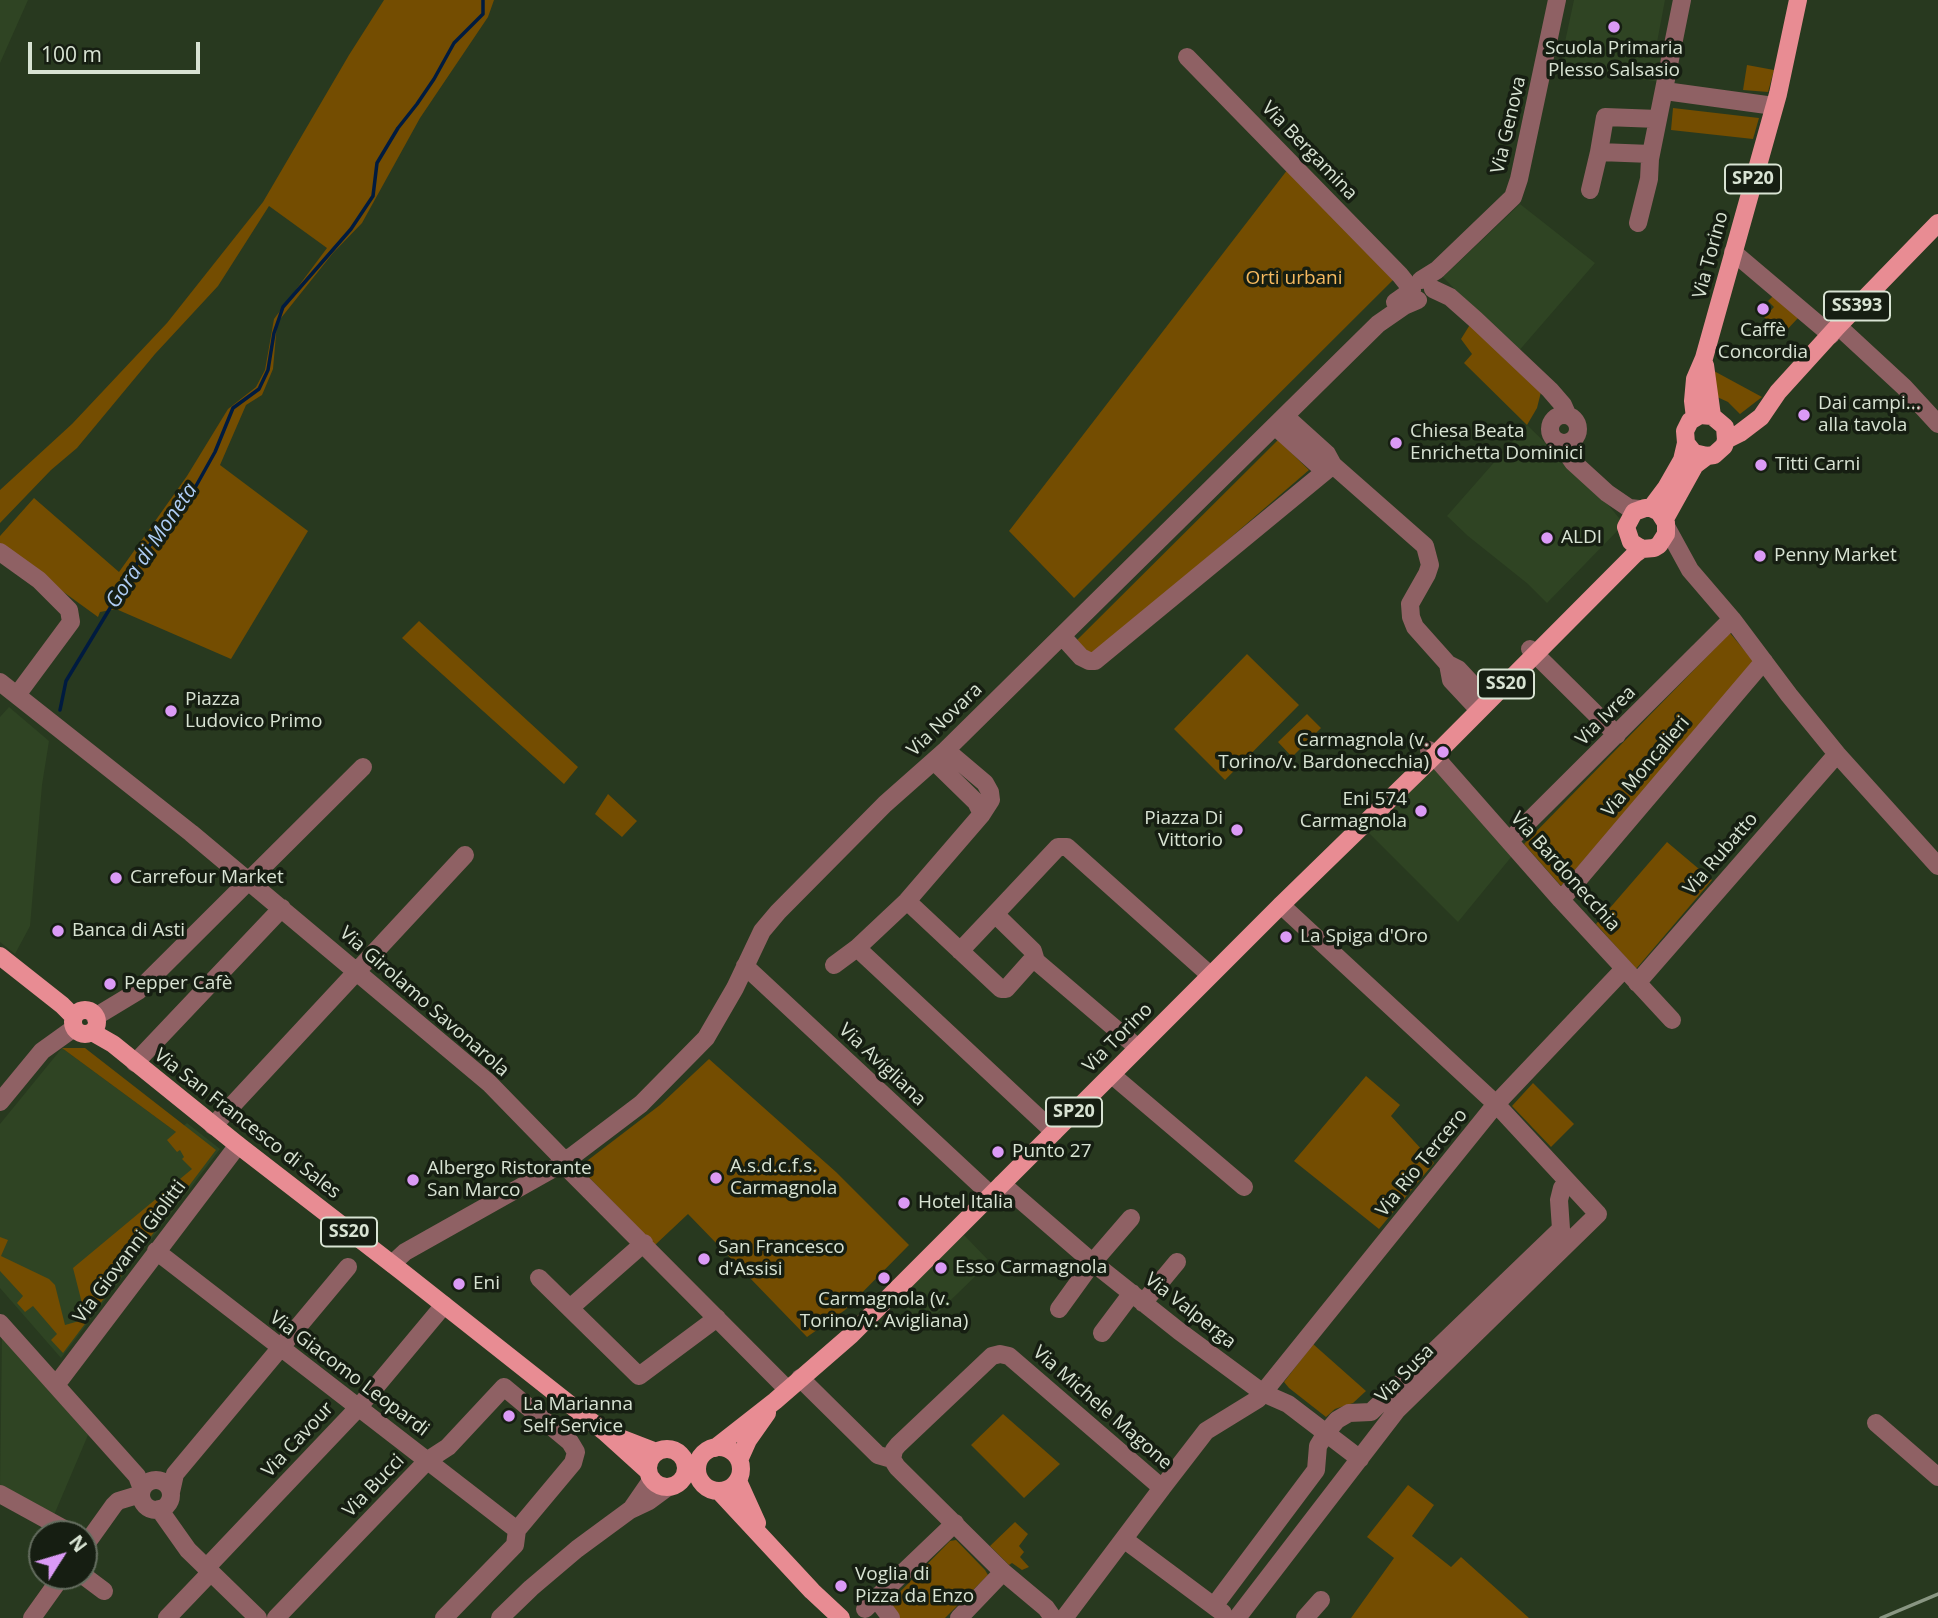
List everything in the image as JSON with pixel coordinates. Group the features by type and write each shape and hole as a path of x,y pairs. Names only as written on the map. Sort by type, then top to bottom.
{"main road":[{"name":"Via Torino","path":"1709,418 1704,358 1774,106 1798,0"},
{"name":"SS393","path":"1726,440 1761,417 1779,392 1834,331 1938,223"},
{"name":"SS393","path":"1709,418 1738,420 1754,413 1779,392"},
{"path":"1709,418 1725,427 1726,440 1719,451 1707,456 1695,453 1686,443 1687,426 1709,418"},
{"name":"SS20","path":"1646,521 1682,460 1686,443"},
{"name":"SS20","path":"1368,818 1533,651 1612,566 1646,521 1683,483 1695,465 1707,456"},
{"path":"1646,521 1636,547 1648,548"},
{"name":"SS20","path":"1533,651 1648,548 1663,540 1646,521"},
{"name":"Via Torino","path":"709,1451 787,1390 851,1335 1368,818"},
{"name":"Via San Francesco di Sales","path":"0,956 662,1480"},
{"name":"Via Torino","path":"739,1460 748,1440 787,1390"},
{"name":"Via San Francesco di Sales","path":"606,1433 656,1452"},
{"path":"668,1449 683,1459 685,1471 662,1480 649,1460 656,1452 668,1449"},
{"path":"679,1454 729,1450 739,1460 741,1467 738,1481 763,1536"},
{"path":"709,1451 697,1468 701,1482 706,1487 719,1491 726,1490 738,1481"},
{"path":"662,1480 701,1482"},
{"path":"719,1491 812,1591 843,1618"},
{"path":"812,1591 830,1618"}],"street":[{"name":"Via Genova","path":"1421,286 1513,197 1558,0"},
{"path":"1638,222 1649,179 1651,154 1682,0"},
{"name":"Via Bergamina","path":"1187,57 1421,286"},
{"path":"1665,91 1774,106"},
{"path":"1590,190 1605,117 1658,119"},
{"path":"1598,152 1651,154"},
{"path":"1734,252 1904,387 1938,424"},
{"path":"1421,286 1444,300 1458,304 1540,380 1563,405 1560,418 1550,432 1566,442"},
{"name":"Via Novara","path":"391,1264 405,1252 558,1166 641,1104 706,1038 762,931 778,912 885,804 940,755 1281,422 1378,324 1394,302 1421,286"},
{"path":"1560,418 1578,423 1578,433 1566,442"},
{"path":"1281,422 1318,465 1333,465 1424,546 1430,565 1410,604 1411,617 1415,627 1448,664 1458,669 1481,703"},
{"path":"1566,442 1567,456 1607,493 1646,521 1690,570 1732,619 1837,754 1938,866"},
{"path":"1062,636 1081,657 1095,661 1333,465"},
{"path":"1648,548 1690,570"},
{"path":"0,552 39,580 69,610 71,622 17,695"},
{"name":"Via Ivrea","path":"1509,841 1732,619"},
{"path":"1533,651 1617,735"},
{"name":"Via Moncalieri","path":"1561,900 1764,661"},
{"name":"Via Girolamo Savonarola","path":"0,682 282,908 489,1083 564,1159 569,1170 644,1242 787,1390"},
{"name":"Via Bardonecchia","path":"1431,753 1623,969 1672,1020"},
{"name":"Via Rubatto","path":"1637,983 1837,754"},
{"path":"834,964 857,947 906,901 982,814 940,755"},
{"path":"0,1102 42,1051 138,991 363,767"},
{"path":"960,951 1058,847 1067,847 1210,975"},
{"path":"213,1126 465,855"},
{"path":"906,901 1001,989 1006,989 1030,962 1036,961"},
{"name":"Via Susa","path":"1237,1618 1397,1410 1598,1214 1496,1104 1281,905"},
{"path":"135,1063 282,908"},
{"path":"995,914 1033,951 1036,961 1138,1048"},
{"path":"857,947 1054,1132"},
{"name":"Via Avigliana","path":"745,966 996,1190"},
{"name":"Via Rio Tercero","path":"1263,1393 1496,1104 1623,969"},
{"path":"1112,1075 1244,1187"},
{"name":"Via Giovanni Giolitti","path":"56,1385 238,1145"},
{"name":"Via Susa","path":"1326,1433 1337,1420 1349,1413 1371,1412 1561,1229 1559,1200 1562,1188 1567,1182"},
{"name":"Via Valperga","path":"996,1190 1263,1393 1288,1404 1360,1459"},
{"path":"1059,1309 1130,1217"},
{"path":"570,1308 644,1242"},
{"name":"Via Giacomo Leopardi","path":"156,1251 517,1530"},
{"path":"1102,1333 1177,1262"},
{"path":"98,1523 118,1501 156,1489 348,1267"},
{"path":"539,1278 639,1376 717,1318"},
{"name":"Via Cavour","path":"167,1618 358,1408 444,1305"},
{"path":"0,1323 156,1489 171,1525 188,1550 258,1618"},
{"name":"Via Michele Magone","path":"892,1459 898,1445 992,1356 1000,1354 1009,1356 1163,1488"},
{"name":"Via Bucci","path":"276,1618 428,1460 448,1447 504,1387 570,1442 576,1452 573,1463 517,1530"},
{"name":"Via Michele Magone","path":"787,1390 878,1455 892,1459 1003,1572 1057,1616 1125,1540 1206,1431 1258,1399 1263,1393"},
{"path":"1876,1423 1938,1478"},
{"path":"1214,1606 1316,1470 1315,1454 1326,1433"},
{"path":"500,1618 531,1588 630,1510 662,1480"},
{"path":"0,1494 45,1520"},
{"path":"843,1618 867,1609 955,1523"},
{"path":"444,1618 516,1545 517,1530"},
{"path":"1125,1540 1230,1618"},
{"path":"959,1618 1003,1572"},
{"path":"98,1586 104,1591"},
{"path":"32,1618 52,1590"},
{"path":"1305,1618 1321,1600"},
{"path":"867,1609 891,1618"}],"shaded area":[{"path":"0,0 28,0 0,63"},
{"name":"Scuola Primaria Plesso Salsasio","path":"1574,0 1665,0 1655,53 1669,60 1659,82 1560,65"},
{"path":"1520,204 1595,263 1517,353 1443,277"},
{"path":"1527,425 1605,501 1624,524 1547,603 1447,516"},
{"path":"9,707 49,741 42,785 30,926 15,954 0,942 0,717"},
{"path":"1433,766 1512,856 1458,922 1368,832"},
{"path":"62,1048 176,1132 187,1123 220,1149 61,1358 0,1288 0,1124"},
{"path":"964,1235 990,1262 923,1327 897,1299"},
{"path":"2,1336 88,1435 54,1515 0,1487"}],"green space":[{"path":"384,0 494,0 488,17 420,118 362,223 333,253 277,323 273,369 262,395 246,405 220,465 308,531 231,659 116,609 100,612 98,617 0,546 0,536 34,498 119,572 187,476 228,409 256,387 265,370 274,319 327,248 269,206 218,286 155,354 77,448 51,470 0,523 0,490 72,424 167,323 263,202"},
{"path":"1747,65 1774,70 1768,92 1743,90"},
{"path":"1673,108 1759,118 1753,139 1671,130"},
{"name":"Orti urbani","path":"1288,169 1393,280 1074,598 1009,531"},
{"path":"1773,296 1798,318 1783,334 1764,317 1774,307 1768,301"},
{"path":"1471,323 1541,392 1537,408 1527,425 1464,363 1472,354 1461,339"},
{"path":"1714,371 1762,397 1740,414 1728,402 1715,396"},
{"path":"1278,440 1309,470 1092,657 1077,640"},
{"path":"419,621 578,767 564,784 402,638"},
{"path":"1730,633 1756,664 1561,886 1524,844"},
{"path":"1247,654 1299,705 1225,780 1174,729"},
{"path":"1307,714 1321,728 1292,757 1278,742"},
{"path":"608,794 637,821 622,837 595,814"},
{"path":"1667,842 1712,880 1636,969 1596,924"},
{"path":"62,1048 85,1048 216,1150 63,1353 51,1340 57,1334 33,1306 25,1312 17,1303 23,1296 0,1271 0,1237 8,1240 1,1256 49,1279 55,1285 65,1325 86,1319 73,1268 192,1169 182,1159 184,1157 180,1150 177,1152 167,1140 176,1132"},
{"name":"A.s.d.c.f.s. Carmagnola","path":"709,1059 836,1172 909,1245 845,1310 807,1337 688,1214 655,1245 579,1167 660,1105"},
{"path":"1366,1076 1400,1105 1391,1116 1434,1163 1379,1229 1294,1161"},
{"path":"1533,1083 1574,1124 1551,1147 1512,1106"},
{"path":"1313,1344 1366,1391 1353,1403 1335,1409 1326,1417 1284,1382"},
{"path":"1003,1414 1060,1464 1024,1498 971,1445"},
{"path":"1408,1485 1434,1505 1412,1536 1451,1567 1461,1557 1529,1618 1351,1618 1394,1558 1367,1537"},
{"path":"1015,1522 1028,1534 1019,1546 1024,1552 1020,1557 1029,1567 1022,1570 1012,1563 1009,1565 990,1546"},
{"path":"956,1540 988,1575 945,1618 899,1618 890,1602 950,1541"}],"waterway":[{"name":"Gora di Moneta","path":"60,710 66,681 144,552 187,502 215,452 233,408 259,389 268,370 274,333 283,307 351,229 373,196 377,163 398,128 434,79 454,43 483,14 483,0"}],"railway":[{"path":"1881,1618 1938,1594"}],"place":[{"name":"Scuola Primaria Plesso Salsasio","path":"1614,27"},
{"name":"Caffè Concordia","path":"1763,309"},
{"name":"Dai campi... alla tavola","path":"1804,415"},
{"name":"Chiesa Beata Enrichetta Dominici","path":"1396,443"},
{"name":"Titti Carni","path":"1761,465"},
{"name":"ALDI","path":"1547,538"},
{"name":"Penny Market","path":"1760,556"},
{"name":"Piazza Ludovico Primo","path":"171,711"},
{"name":"Carmagnola (v. Torino/v. Bardonecchia)","path":"1443,752"},
{"name":"Eni 574 Carmagnola","path":"1421,811"},
{"name":"Piazza Di Vittorio","path":"1237,830"},
{"name":"Carrefour Market","path":"116,878"},
{"name":"Banca di Asti","path":"58,931"},
{"name":"La Spiga d'Oro","path":"1286,937"},
{"name":"Pepper Cafè","path":"110,984"},
{"name":"Punto 27","path":"998,1152"},
{"name":"A.s.d.c.f.s. Carmagnola","path":"716,1178"},
{"name":"Albergo Ristorante San Marco","path":"413,1180"},
{"name":"Hotel Italia","path":"904,1203"},
{"name":"San Francesco d'Assisi","path":"704,1259"},
{"name":"Esso Carmagnola","path":"941,1268"},
{"name":"Carmagnola (v. Torino/v. Avigliana)","path":"884,1278"},
{"name":"Eni","path":"459,1284"},
{"name":"La Marianna Self Service","path":"509,1416"},
{"name":"Voglia di Pizza da Enzo","path":"841,1586"}]}
